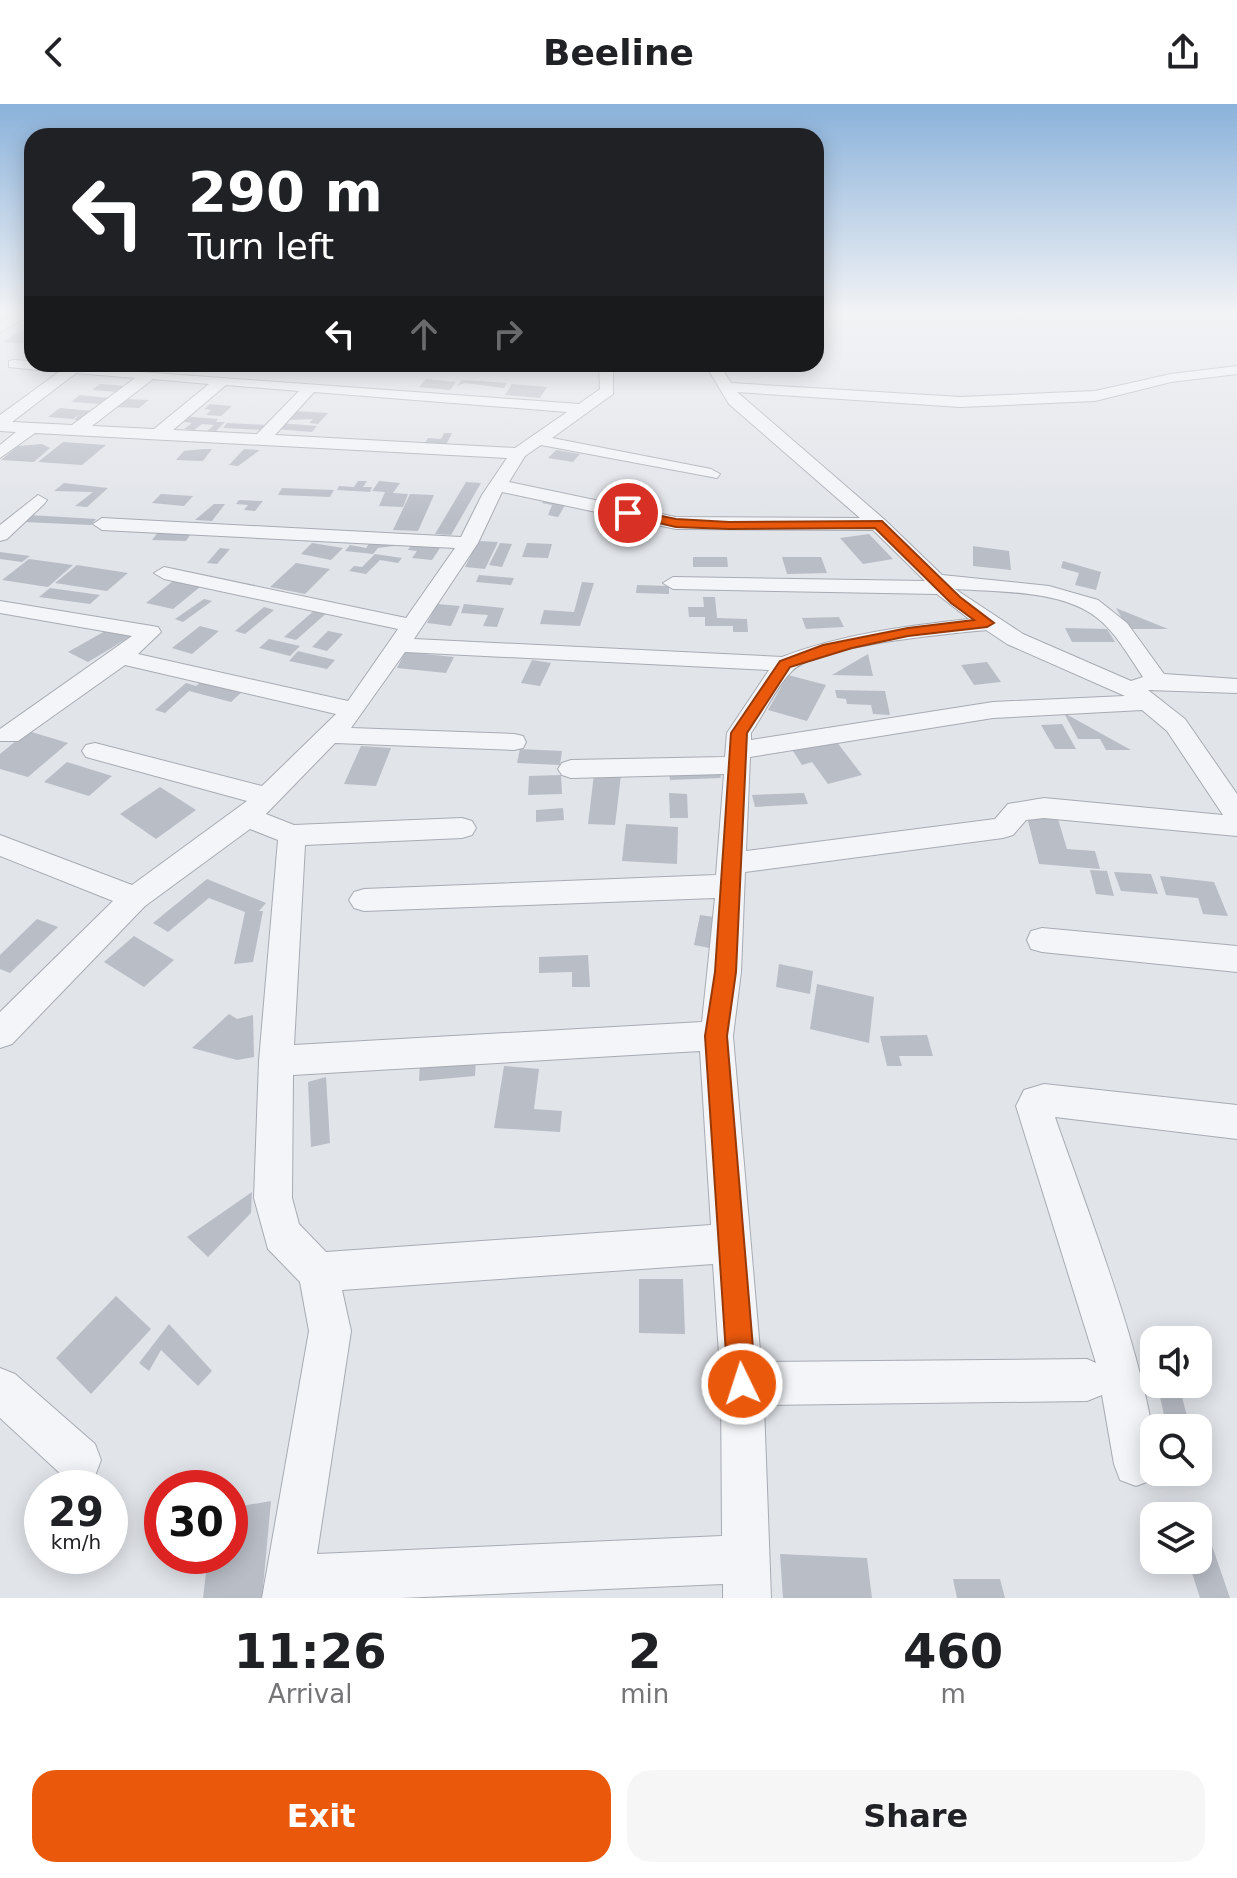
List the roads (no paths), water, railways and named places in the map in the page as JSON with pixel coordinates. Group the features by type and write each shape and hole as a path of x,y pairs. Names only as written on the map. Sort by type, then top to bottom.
{"street":[{"path":"0,424 55,382"},
{"path":"76,430 149,382"},
{"path":"158,434 221,382"},
{"path":"245,382 584,409"},
{"path":"0,1034 135,898 247,817 333,735 354,710 468,543 497,485 529,447 608,391 607,382"},
{"path":"721,382 735,401 987,623 1015,639 1147,691"},
{"path":"724,387 960,402 1095,396 1155,382"},
{"path":"262,439 311,387"},
{"path":"0,424 262,439 529,447 711,474"},
{"path":"0,453 32,427"},
{"path":"497,485 676,523 878,524"},
{"path":"0,535 38,500"},
{"path":"102,524 468,543"},
{"path":"164,573 405,636 785,664 837,646 908,632 987,623"},
{"path":"673,583 940,584 1017,588 1093,606 1115,625 1147,691 1176,725 1237,814"},
{"path":"0,607 147,629 149,636 9,735"},
{"path":"121,657 354,710"},
{"path":"292,835 276,1061 273,1198 282,1235 318,1272 330,1331 287,1588 746,1579 742,1384 716,1036 725,972 739,733 785,664"},
{"path":"571,769 738,758 993,710 1147,691 1237,686"},
{"path":"333,735 514,742"},
{"path":"95,751 268,797"},
{"path":"364,900 731,875 1003,828 1018,811 1044,808 1237,826"},
{"path":"247,817 292,835 462,828"},
{"path":"0,845 135,898"},
{"path":"1042,940 1237,959"},
{"path":"276,1061 716,1036"},
{"path":"1136,1464 1117,1361 1034,1106 1036,1101 1044,1100 1237,1122"},
{"path":"318,1272 732,1243"},
{"path":"742,1384 1087,1380"},
{"path":"0,1389 79,1460"}]}
